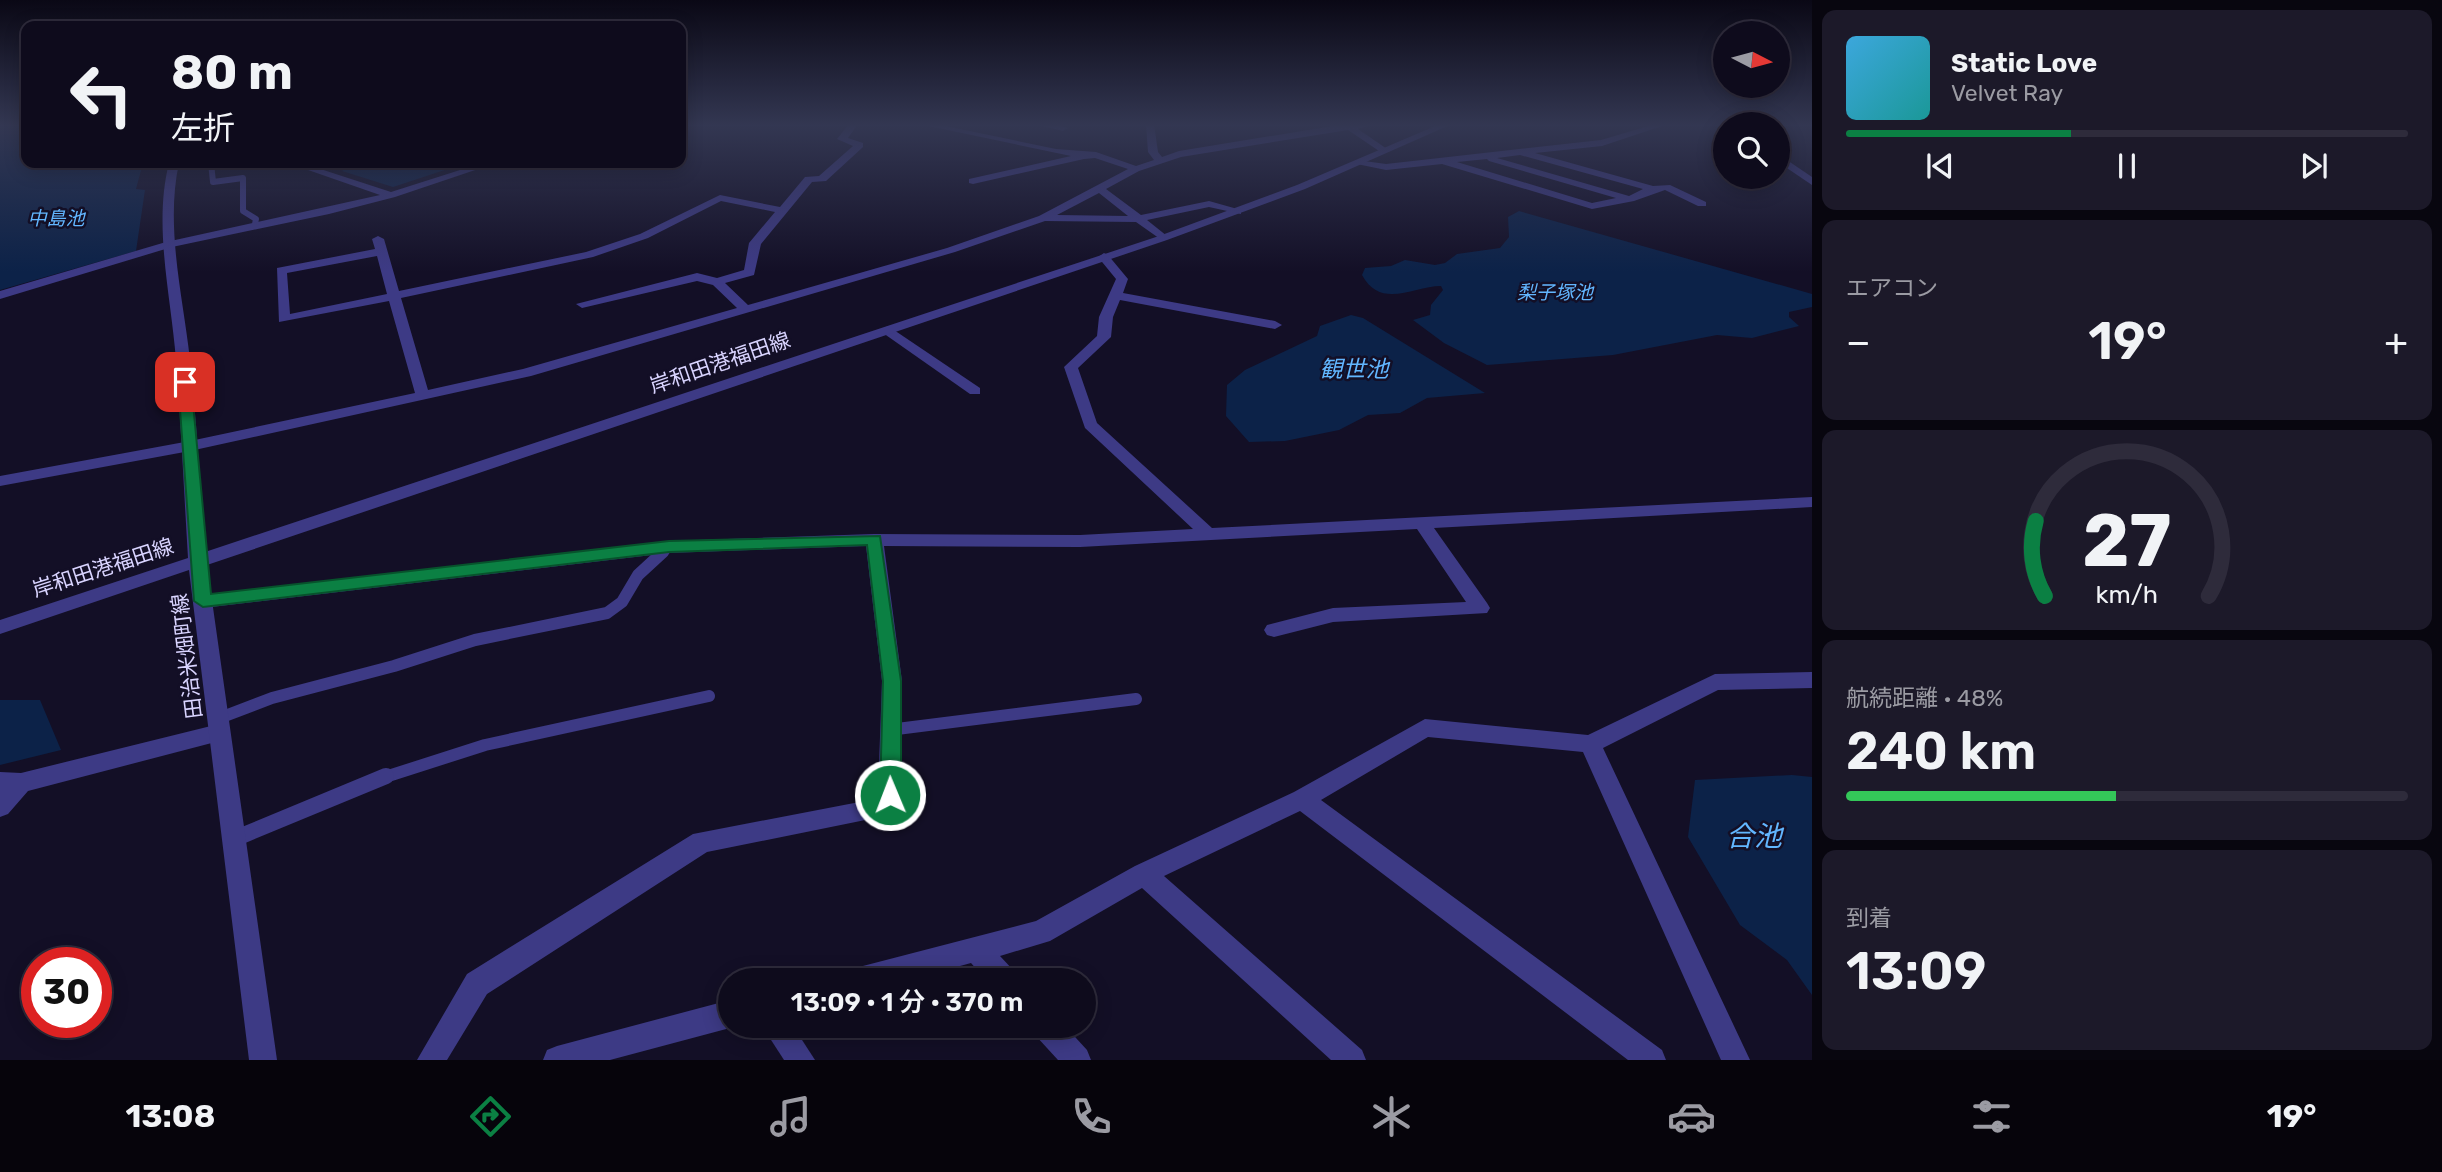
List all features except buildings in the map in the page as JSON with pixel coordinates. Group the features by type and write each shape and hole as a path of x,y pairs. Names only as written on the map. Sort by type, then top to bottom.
{"street":[{"name":"田治米畑町線","path":"172,173 169,185 170,244 190,446 197,561 263,1060"},
{"path":"325,173 391,195"},
{"path":"0,295 170,244 329,211 458,173"},
{"path":"582,304 696,277 717,282 750,272 755,243 781,210 809,179 822,179 828,173"},
{"path":"972,181 1008,173"},
{"path":"0,481 190,446 526,373 951,250 1043,218 1127,173"},
{"name":"岸和田港福田線","path":"0,626 1163,238 1237,212 1331,173"},
{"path":"1482,173 1592,206 1630,199 1653,189 1666,187 1702,204"},
{"path":"1541,173 1630,199"},
{"path":"1597,173 1653,189"},
{"path":"1800,175 1812,176"},
{"path":"1800,175 1812,182"},
{"path":"1099,188 1163,238"},
{"path":"380,253 281,271 284,319 523,271 589,255 644,236 720,198 781,210"},
{"path":"1043,218 1139,219 1209,204 1237,212"},
{"path":"378,239 423,396"},
{"path":"1104,257 1122,279 1106,317 1104,337 1071,367 1090,425 1207,533"},
{"path":"717,282 745,309"},
{"path":"1115,295 1275,325"},
{"path":"888,330 969,387 983,376"},
{"path":"203,601 669,547 874,540 1080,541 1812,502"},
{"path":"1274,630 1333,615 1480,608 1420,522"},
{"path":"431,1060 477,984 702,842 882,808 890,795 889,730 892,681 874,540"},
{"path":"904,968 1041,932 1144,874 1303,799 1424,728 1590,744 1715,682 1812,680"},
{"path":"0,807 11,782 218,726"},
{"path":"1590,744 1736,1060"},
{"path":"1303,799 1652,1060"},
{"path":"1144,874 1352,1060"},
{"path":"976,949 993,968"},
{"path":"556,1060 718,1017"},
{"path":"785,1038 801,1060"},
{"path":"1057,1038 1077,1060"}],"lane":[{"path":"212,173 213,182 243,178 243,211 256,219 255,225"},
{"path":"218,726 272,698 394,666 475,640 607,613 622,602 638,575 669,547"},
{"path":"232,839 399,771 485,746 709,696"},
{"path":"889,730 1136,699"}],"water":[{"name":"中島池","path":"0,173 140,173 136,189 145,190 136,251 0,290"},
{"path":"350,173 434,173 393,187"},
{"name":"梨子塚池","path":"1519,211 1812,294 1812,307 1789,312 1789,317 1799,326 1752,338 1717,335 1613,355 1487,365 1444,343 1413,320 1430,315 1431,305 1443,290 1441,286 1388,294 1370,286 1362,275 1365,268 1391,266 1405,260 1435,265 1445,263 1457,254 1500,248 1509,237 1508,217"},
{"name":"観世池","path":"1351,315 1363,318 1485,393 1427,398 1400,413 1368,415 1339,430 1285,441 1249,442 1226,416 1227,385 1245,370 1317,336 1320,326"},
{"path":"0,700 40,700 61,750 0,765"},
{"name":"合池","path":"1792,775 1812,777 1812,995 1787,960 1740,925 1688,837 1695,780"}],"route":[{"path":"185,382 197,561 203,601 571,556 669,547 874,540 892,681 889,730 890,795"}]}
